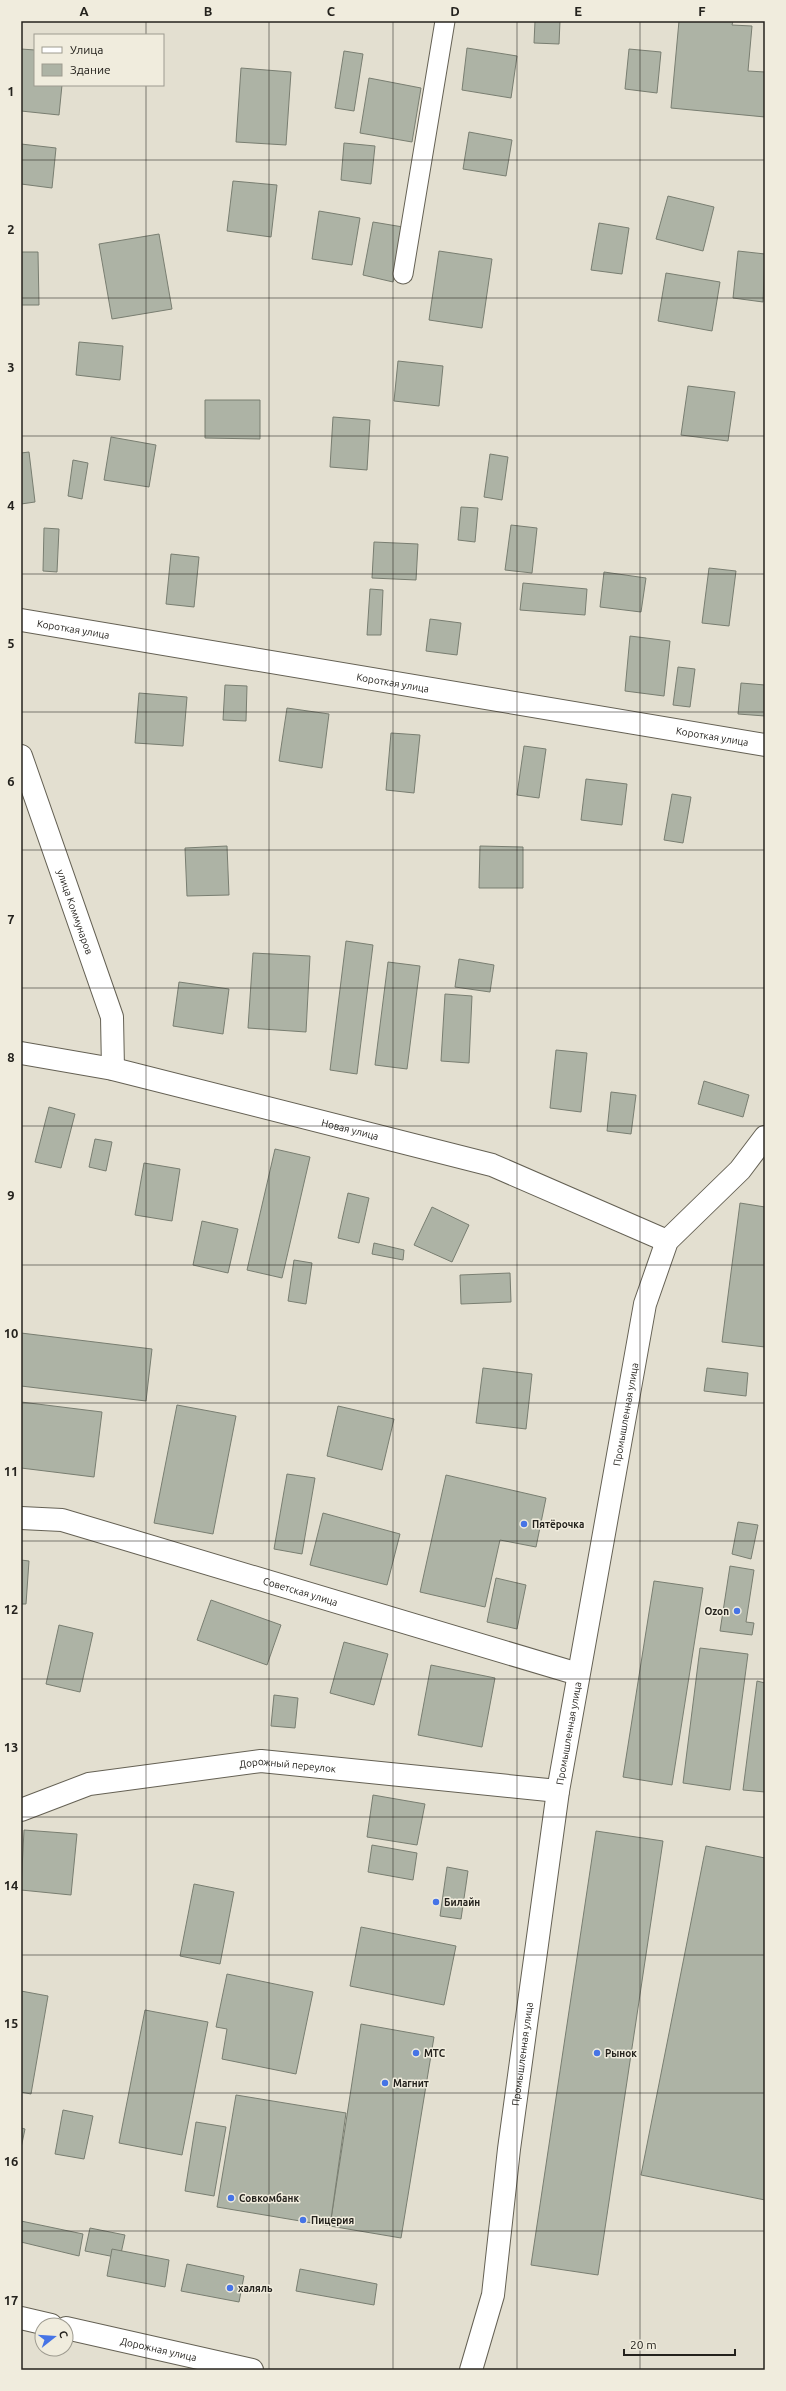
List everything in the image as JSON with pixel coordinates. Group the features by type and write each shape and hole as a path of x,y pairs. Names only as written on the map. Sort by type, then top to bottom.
{"street":[{"name":"Короткая улица","path":"21,620 765,745"},
{"name":"улица Коммунаров","path":"21,756 112,1017 114,1069"},
{"name":"Новая улица","path":"21,1053 114,1069 492,1165 667,1241"},
{"name":"Промышленная улица","path":"471,2370 493,2295 509,2149 558,1791 578,1674 618,1466 645,1304 667,1241 740,1170 765,1137"},
{"name":"Советская улица","path":"21,1518 62,1520 578,1674"},
{"name":"Дорожный переулок","path":"21,1810 89,1784 261,1761 558,1791"},
{"path":"21,2318 34,2321"},
{"name":"Дорожная улица","path":"74,2330 252,2370"}],"lane":[{"path":"403,274 445,21"}],"building":[{"path":"535,21 560,21 559,44 534,43"},
{"path":"679,21 733,21 732,25 752,26 748,71 765,72 765,117 671,108"},
{"path":"467,48 517,56 511,98 462,90"},
{"path":"21,49 34,50 34,86 62,86 59,115 21,111"},
{"path":"629,49 661,52 657,93 625,89"},
{"path":"344,51 363,54 354,111 335,108"},
{"path":"241,68 291,72 286,145 236,142"},
{"path":"369,78 421,88 412,142 360,133"},
{"path":"469,132 512,140 506,176 463,169"},
{"path":"344,143 375,146 371,184 341,180"},
{"path":"21,144 56,148 52,188 21,184"},
{"path":"233,181 277,185 271,237 227,231"},
{"path":"668,196 714,207 703,251 656,239"},
{"path":"319,211 360,218 352,265 312,259"},
{"path":"373,222 403,227 393,282 363,275"},
{"path":"599,223 629,228 622,274 591,270"},
{"path":"159,234 172,309 112,319 99,244"},
{"path":"439,251 492,259 482,328 429,320"},
{"path":"738,251 765,254 763,302 733,298"},
{"path":"21,252 38,252 39,305 21,305"},
{"path":"666,273 720,282 712,331 658,321"},
{"path":"79,342 123,346 120,380 76,375"},
{"path":"398,361 443,366 439,406 394,401"},
{"path":"688,386 735,392 728,441 681,435"},
{"path":"205,400 260,400 260,439 205,438"},
{"path":"333,417 370,420 367,470 330,467"},
{"path":"111,437 156,445 149,487 104,480"},
{"path":"29,452 35,502 21,504 21,453"},
{"path":"490,454 508,457 502,500 484,497"},
{"path":"73,460 88,463 82,499 68,496"},
{"path":"461,507 478,508 475,542 458,540"},
{"path":"511,525 537,528 532,573 505,570"},
{"path":"44,528 59,529 57,572 43,571"},
{"path":"374,542 418,544 416,580 372,578"},
{"path":"171,554 199,557 194,607 166,604"},
{"path":"709,568 736,571 729,626 702,623"},
{"path":"604,572 646,578 641,612 600,607"},
{"path":"523,583 587,589 585,615 520,610"},
{"path":"370,589 383,590 381,635 367,635"},
{"path":"430,619 461,623 457,655 426,651"},
{"path":"630,636 670,641 664,696 625,691"},
{"path":"678,667 695,669 690,707 673,705"},
{"path":"741,683 765,685 765,716 738,714"},
{"path":"225,685 247,686 246,721 223,720"},
{"path":"139,693 187,697 183,746 135,743"},
{"path":"287,708 329,714 322,768 279,761"},
{"path":"391,733 420,735 414,793 386,790"},
{"path":"524,746 546,749 539,798 517,795"},
{"path":"586,779 627,784 622,825 581,820"},
{"path":"672,794 691,797 683,843 664,840"},
{"path":"227,846 229,895 187,896 185,848"},
{"path":"480,846 523,847 523,888 479,888"},
{"path":"346,941 373,945 357,1074 330,1070"},
{"path":"253,953 310,956 306,1032 248,1028"},
{"path":"459,959 494,965 490,992 455,987"},
{"path":"388,962 420,966 407,1069 375,1065"},
{"path":"179,982 229,989 223,1034 173,1026"},
{"path":"445,994 472,996 469,1063 441,1061"},
{"path":"556,1050 587,1053 581,1112 550,1108"},
{"path":"704,1081 749,1095 743,1117 698,1104"},
{"path":"611,1092 636,1095 631,1134 607,1131"},
{"path":"49,1107 75,1114 61,1168 35,1162"},
{"path":"95,1139 112,1142 106,1171 89,1167"},
{"path":"275,1149 310,1157 282,1278 247,1270"},
{"path":"144,1163 180,1169 172,1221 135,1215"},
{"path":"348,1193 369,1198 359,1243 338,1238"},
{"path":"740,1203 765,1207 765,1347 722,1342"},
{"path":"432,1207 469,1225 452,1262 414,1245"},
{"path":"202,1221 238,1229 228,1273 193,1265"},
{"path":"374,1243 404,1250 403,1260 372,1254"},
{"path":"294,1260 312,1263 306,1304 288,1301"},
{"path":"510,1273 511,1302 461,1304 460,1275"},
{"path":"21,1333 152,1349 146,1401 21,1386"},
{"path":"483,1368 532,1374 526,1429 476,1423"},
{"path":"707,1368 748,1373 746,1396 704,1391"},
{"path":"21,1402 102,1412 94,1477 21,1468"},
{"path":"177,1405 236,1416 213,1534 154,1523"},
{"path":"338,1406 394,1419 382,1470 327,1456"},
{"path":"287,1474 315,1478 302,1554 274,1549"},
{"path":"446,1475 546,1498 536,1547 500,1540 485,1607 420,1592"},
{"path":"323,1513 400,1534 387,1585 310,1565"},
{"path":"738,1522 758,1525 751,1559 732,1554"},
{"path":"21,1560 29,1561 26,1604 21,1604"},
{"path":"730,1566 754,1570 746,1622 754,1623 752,1635 720,1631"},
{"path":"496,1578 526,1585 517,1629 487,1622"},
{"path":"654,1581 703,1588 672,1785 623,1777"},
{"path":"211,1600 281,1625 267,1665 197,1640"},
{"path":"59,1625 93,1633 80,1692 46,1684"},
{"path":"344,1642 388,1654 374,1705 330,1693"},
{"path":"700,1648 748,1654 730,1790 683,1783"},
{"path":"431,1665 495,1678 482,1747 418,1735"},
{"path":"757,1681 765,1683 765,1792 743,1790"},
{"path":"274,1695 298,1698 295,1728 271,1726"},
{"path":"373,1795 425,1804 417,1845 367,1837"},
{"path":"24,1830 77,1834 71,1895 21,1890"},
{"name":"Рынок","path":"596,1831 663,1841 598,2275 531,2265"},
{"path":"372,1845 417,1853 413,1880 368,1872"},
{"path":"706,1846 765,1858 765,2200 641,2175"},
{"path":"447,1867 468,1871 461,1919 440,1916"},
{"path":"194,1884 234,1892 220,1964 180,1956"},
{"path":"361,1927 456,1946 444,2005 350,1986"},
{"path":"227,1974 313,1992 296,2074 222,2059 227,2029 216,2027"},
{"path":"21,1991 48,1996 31,2094 21,2092"},
{"path":"145,2010 208,2022 182,2155 119,2143"},
{"path":"361,2024 434,2037 401,2238 330,2226"},
{"path":"236,2095 346,2113 330,2226 217,2207"},
{"path":"63,2110 93,2116 84,2159 55,2154"},
{"path":"196,2122 226,2127 214,2196 185,2191"},
{"path":"21,2128 25,2129 21,2148"},
{"path":"21,2221 83,2234 79,2256 21,2242"},
{"path":"90,2228 125,2235 120,2258 85,2251"},
{"path":"112,2249 169,2260 165,2287 107,2276"},
{"path":"187,2264 244,2276 239,2302 181,2291"},
{"path":"300,2269 377,2284 374,2305 296,2291"}],"place":[{"name":"Пятёрочка","path":"524,1524"},
{"name":"Ozon","path":"737,1611"},
{"name":"Билайн","path":"436,1902"},
{"name":"МТС","path":"416,2053"},
{"name":"Рынок","path":"597,2053"},
{"name":"Магнит","path":"385,2083"},
{"name":"Совкомбанк","path":"231,2198"},
{"name":"Пицерия","path":"303,2220"},
{"name":"халяль","path":"230,2288"}]}
